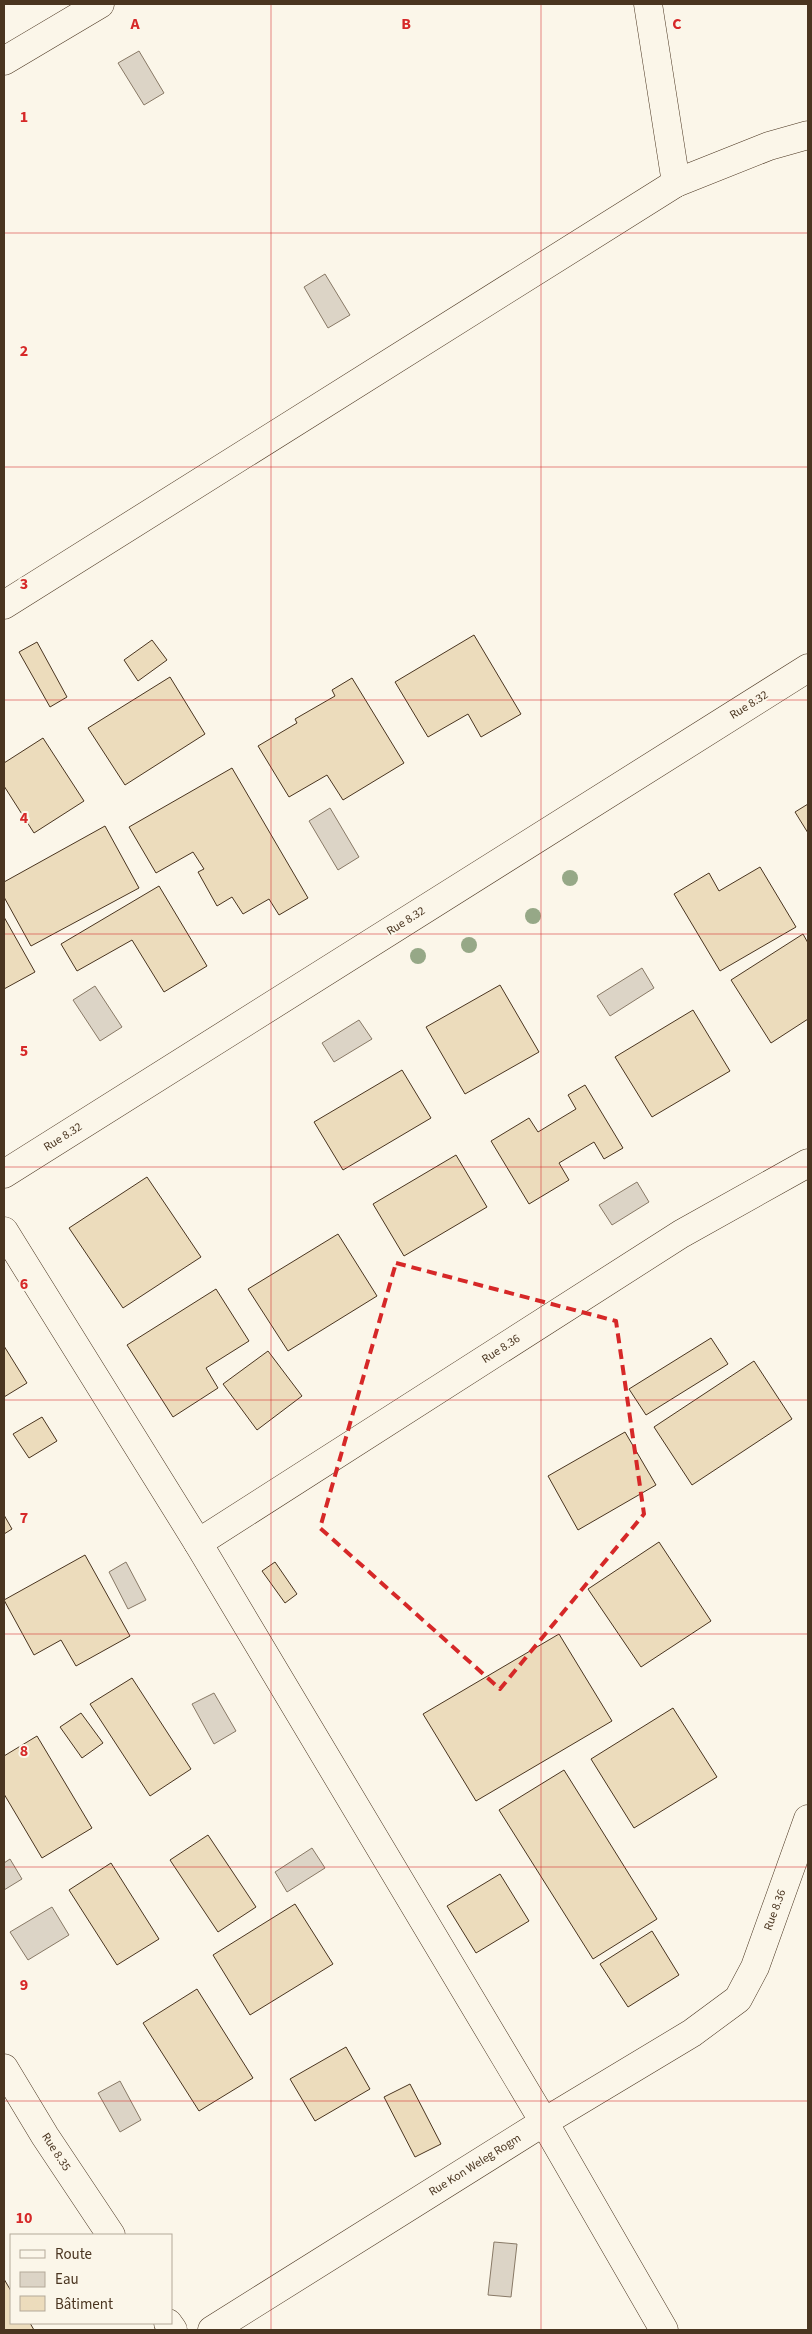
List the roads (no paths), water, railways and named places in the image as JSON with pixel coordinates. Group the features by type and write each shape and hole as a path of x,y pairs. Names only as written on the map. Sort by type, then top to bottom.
{"street":[{"path":"4,61 100,4"},
{"path":"648,4 676,183"},
{"path":"4,605 676,183 768,146 808,135"},
{"name":"Rue 8.32","path":"4,1174 808,668"},
{"name":"Rue 8.36","path":"198,1543 681,1234 808,1163"},
{"path":"4,1231 198,1543 544,2122 664,2330"},
{"name":"Rue 8.36","path":"738,1999 755,1967 808,1819"},
{"name":"Rue Kon Weleg Rogm","path":"212,2330 544,2122 692,2033 738,1999"},
{"name":"Rue 8.35","path":"4,2068 45,2136 110,2234"}],"water":[{"path":"139,51 164,93 144,105 118,63"},
{"path":"325,274 350,315 328,328 304,287"},
{"path":"330,808 359,857 338,870 309,821"},
{"path":"642,968 654,988 610,1016 597,996"},
{"path":"95,986 122,1027 100,1041 73,1000"},
{"path":"359,1020 372,1039 334,1062 322,1043"},
{"path":"637,1182 649,1202 612,1225 599,1205"},
{"path":"126,1562 146,1600 128,1609 109,1572"},
{"path":"214,1693 236,1731 214,1744 192,1704"},
{"path":"312,1848 325,1868 287,1892 275,1872"},
{"path":"10,1859 22,1879 4,1890 4,1863"},
{"path":"52,1907 69,1935 28,1960 10,1932"},
{"path":"120,2081 141,2120 120,2132 98,2093"},
{"path":"494,2242 517,2244 511,2297 488,2295"}]}
